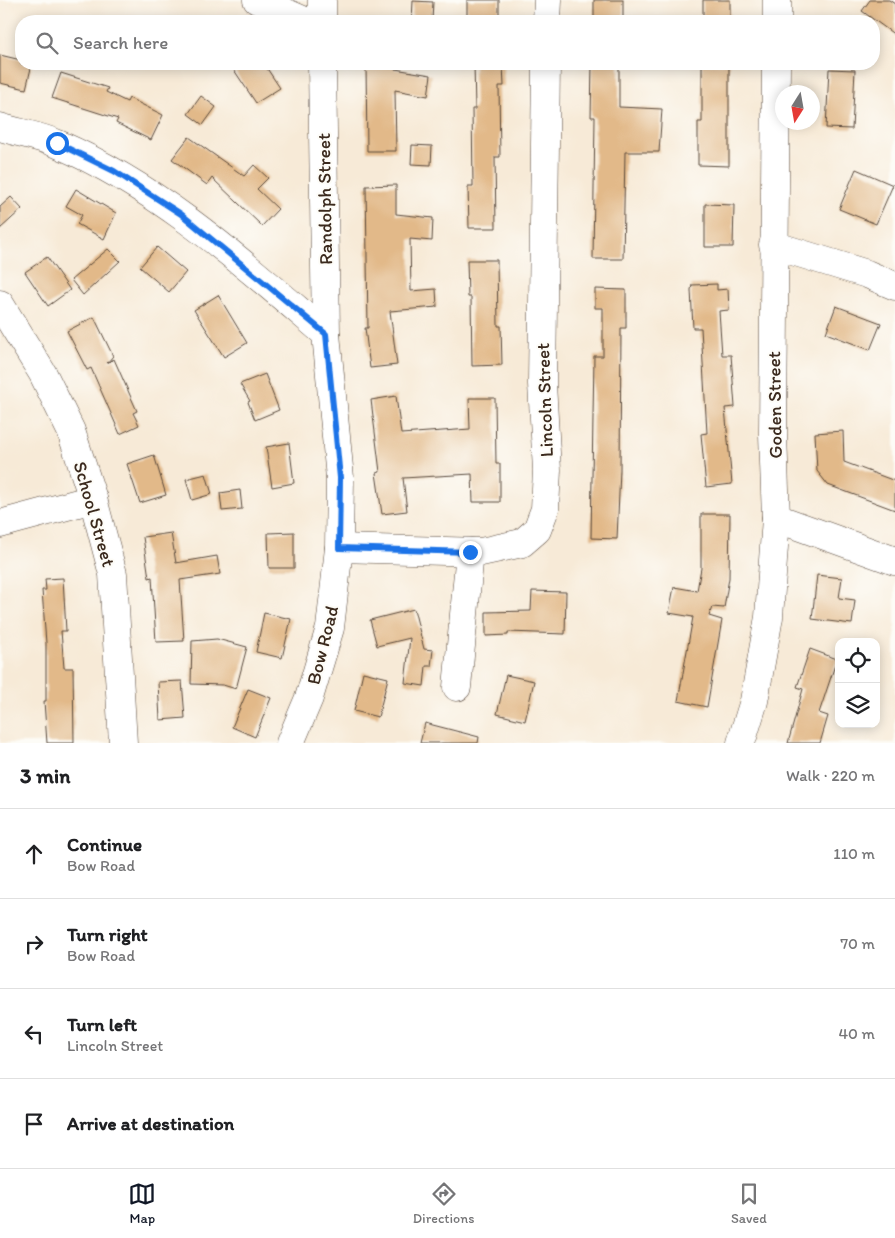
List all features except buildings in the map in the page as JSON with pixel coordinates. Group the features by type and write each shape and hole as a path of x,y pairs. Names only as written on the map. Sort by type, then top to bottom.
{"street":[{"path":"258,0 292,15"},
{"path":"322,0 322,15"},
{"path":"547,15 548,0"},
{"path":"777,0 777,15"},
{"name":"Randolph Street","path":"322,70 326,334"},
{"name":"Lincoln Street","path":"339,548 481,552 522,543 537,530 545,509 547,470 542,384 546,70"},
{"name":"Goden Street","path":"741,743 754,701 769,617 776,518 773,434 773,245 776,70"},
{"path":"0,127 57,143 122,176 181,214 326,334"},
{"path":"773,245 867,274 895,286"},
{"name":"School Street","path":"0,304 43,374 71,431 93,499 112,574 123,743"},
{"name":"Bow Road","path":"290,743 309,698 330,628 339,548 340,478 326,334"},
{"path":"0,524 93,499"},
{"path":"776,518 895,561"},
{"path":"457,687 470,552"}],"route":[{"path":"57,143 114,171 181,214 326,334 340,478 339,548 470,552"}]}
